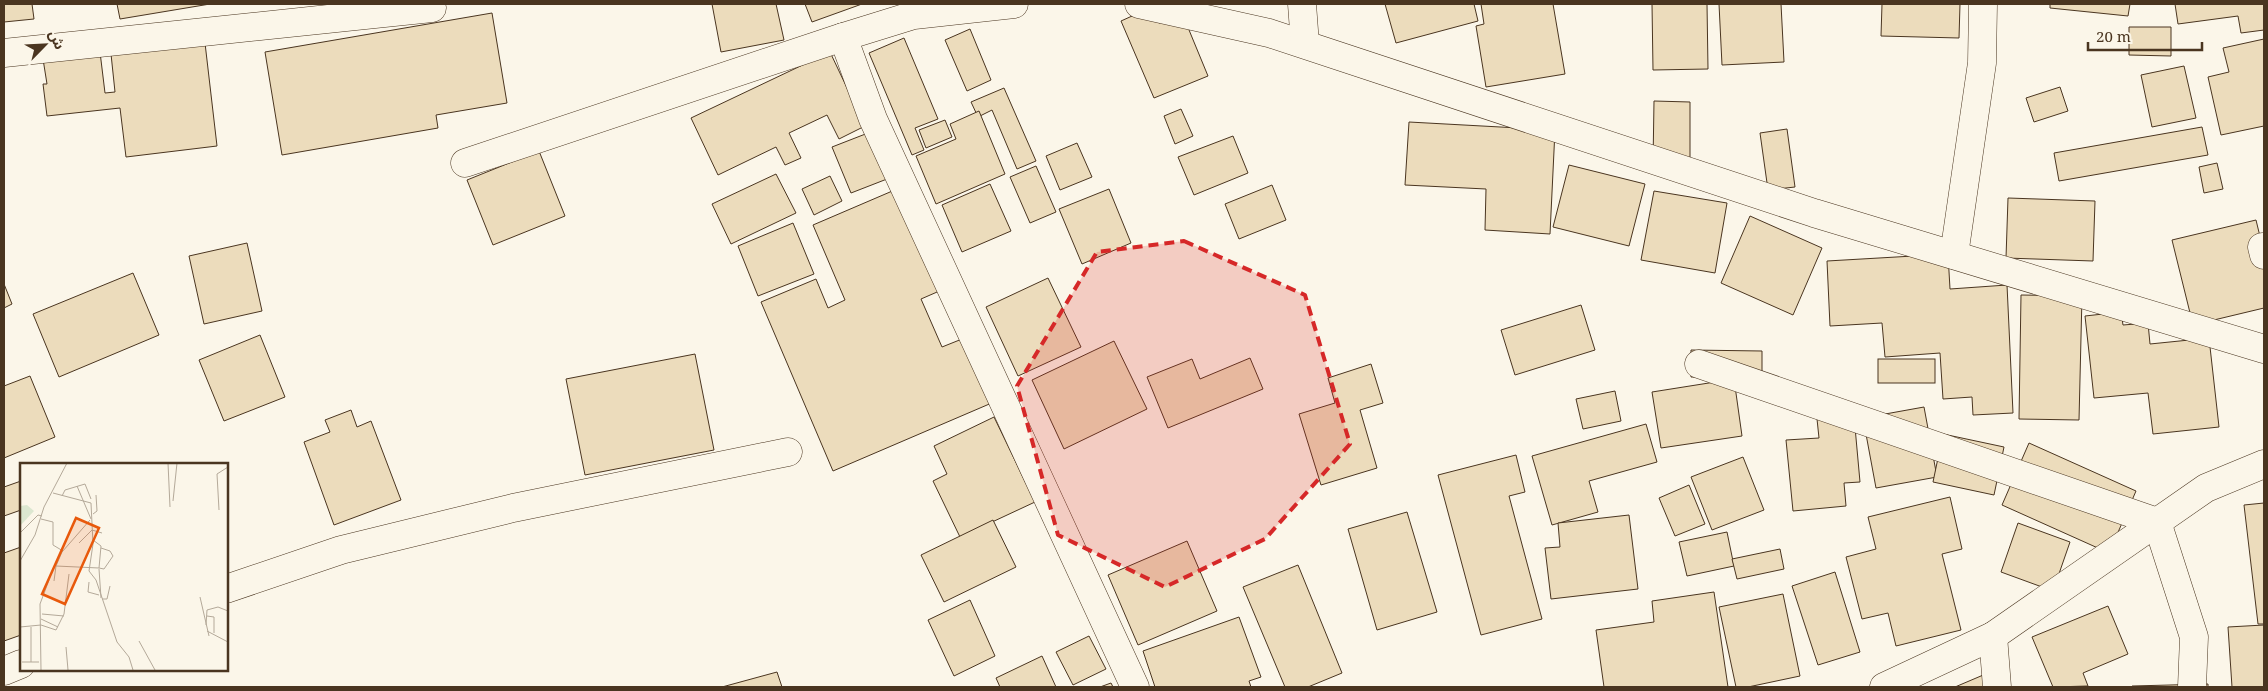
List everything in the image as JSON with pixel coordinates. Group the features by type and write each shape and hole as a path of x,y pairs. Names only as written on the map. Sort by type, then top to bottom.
{"street":[{"path":"465,163 843,36 914,15 1014,4"},
{"path":"1139,4 1269,33 1305,44 1814,213 2264,349"},
{"path":"1302,4 1305,44"},
{"path":"1954,255 1982,63 1983,4"},
{"path":"4,53 432,8"},
{"path":"843,36 873,119 1135,687"},
{"path":"1698,364 2157,522"},
{"path":"228,588 341,550 513,508 788,452"},
{"path":"1895,685 1993,636 2206,488 2264,464"},
{"path":"2157,522 2194,638 2192,687"},
{"path":"1993,636 1997,687"},
{"path":"4,671 20,664"}],"highlighted area":[{"path":"1184,241 1305,295 1350,444 1265,539 1165,587 1058,535 1017,386 1097,252"}],"building":[{"path":"4,4 32,4 34,19 4,22"},
{"path":"117,4 210,4 120,19"},
{"path":"712,4 776,4 784,40 721,52"},
{"path":"805,4 862,4 812,22"},
{"path":"1385,4 1474,4 1478,21 1396,43"},
{"path":"1481,4 1553,4 1565,74 1486,87 1476,26 1484,24"},
{"path":"1652,4 1707,4 1708,69 1653,70"},
{"path":"1719,4 1781,4 1784,62 1722,65"},
{"path":"1882,4 1960,4 1959,38 1881,36"},
{"path":"2050,4 2130,4 2128,16 2050,8"},
{"path":"2175,4 2264,4 2264,30 2241,33 2238,16 2178,24"},
{"path":"1152,7 1159,23 1182,13 1208,76 1154,98 1121,21"},
{"path":"492,13 507,103 436,115 438,128 282,155 265,52"},
{"path":"2129,27 2171,27 2171,56 2129,55"},
{"path":"970,29 991,80 967,91 945,40"},
{"path":"904,38 938,119 915,128 924,150 912,155 869,53"},
{"path":"2264,39 2264,126 2221,135 2208,77 2229,72 2223,48"},
{"path":"205,43 217,146 126,157 120,108 47,116 43,84 47,84 43,59 100,52 105,93 115,92 111,54"},
{"path":"830,52 865,126 839,139 827,115 789,133 801,158 785,165 776,147 718,175 691,118"},
{"path":"2184,66 2196,118 2152,127 2141,75"},
{"path":"2060,87 2068,111 2034,122 2026,98"},
{"path":"1004,88 1036,161 1017,169 992,110 978,117 971,102"},
{"path":"1654,101 1690,102 1690,165 1653,164"},
{"path":"1181,109 1193,136 1175,144 1164,116"},
{"path":"979,111 1005,174 936,204 916,156 956,139 950,124"},
{"path":"945,120 952,137 926,148 919,130"},
{"path":"1409,122 1555,130 1550,234 1485,230 1486,189 1405,185"},
{"path":"2202,127 2208,155 2059,181 2054,153"},
{"path":"1787,129 1795,187 1768,190 1760,133"},
{"path":"868,133 887,179 851,193 832,147"},
{"path":"1233,136 1248,173 1194,195 1178,157"},
{"path":"1077,143 1092,177 1060,190 1046,156"},
{"path":"539,151 565,216 493,245 467,180"},
{"path":"2217,163 2223,189 2204,193 2199,167"},
{"path":"1569,165 1645,184 1629,246 1553,227"},
{"path":"1036,166 1056,212 1030,223 1010,177"},
{"path":"776,174 796,213 731,244 712,204"},
{"path":"830,176 842,201 814,215 802,189"},
{"path":"990,184 1011,231 962,252 942,205"},
{"path":"1272,185 1286,220 1239,239 1225,204"},
{"path":"897,189 944,289 921,299 942,347 967,337 994,402 833,471 761,302 816,279 828,308 845,300 813,225"},
{"path":"1109,189 1131,243 1082,264 1059,209"},
{"path":"1654,191 1727,203 1715,273 1641,260"},
{"path":"2008,198 2095,201 2093,261 2006,258"},
{"path":"1750,216 1822,248 1793,315 1721,283"},
{"path":"2256,220 2264,253 2264,308 2193,325 2172,240"},
{"path":"793,223 814,274 758,296 738,246"},
{"path":"247,243 262,311 204,324 189,256"},
{"path":"1948,254 1950,289 2007,285 2013,413 1973,415 1972,397 1943,399 1940,353 1885,357 1882,323 1830,326 1827,261"},
{"path":"133,273 159,335 59,377 33,314"},
{"path":"1048,278 1081,347 1018,376 986,307"},
{"path":"4,284 12,304 4,308"},
{"path":"2021,295 2082,296 2079,420 2019,419"},
{"path":"1581,305 1595,350 1515,375 1501,330"},
{"path":"2121,312 2123,325 2148,323 2150,344 2209,338 2219,427 2153,434 2148,393 2094,398 2085,316"},
{"path":"260,335 285,397 224,421 199,360"},
{"path":"1114,341 1147,409 1064,449 1032,380"},
{"path":"1691,350 1762,351 1762,378 1691,377"},
{"path":"695,354 714,450 585,475 566,379"},
{"path":"1250,358 1263,389 1168,428 1147,377 1192,359 1200,379"},
{"path":"1878,359 1935,359 1935,383 1878,383"},
{"path":"1371,364 1383,403 1360,410 1377,468 1321,485 1299,414 1335,403 1328,378"},
{"path":"30,376 55,437 4,458 4,386"},
{"path":"1734,379 1742,436 1661,448 1652,392"},
{"path":"1615,391 1621,421 1583,429 1576,399"},
{"path":"1924,407 1937,477 1876,488 1863,418"},
{"path":"351,410 357,427 371,421 401,500 334,525 304,442 330,432 325,420"},
{"path":"1854,416 1860,482 1844,483 1846,506 1793,511 1786,440 1819,438 1817,419"},
{"path":"994,417 1035,502 960,537 933,481 947,474 934,446"},
{"path":"1646,424 1657,462 1589,481 1598,512 1552,525 1532,456"},
{"path":"1943,434 2004,447 1994,495 1933,482"},
{"path":"2029,443 2136,491 2109,553 2002,505"},
{"path":"1516,455 1525,492 1509,496 1542,619 1481,635 1438,475"},
{"path":"1743,457 1764,510 1712,530 1691,477"},
{"path":"20,481 20,510 4,516 4,487"},
{"path":"1689,485 1705,524 1675,536 1659,498"},
{"path":"1950,497 1962,549 1942,554 1961,630 1896,646 1888,613 1862,619 1846,557 1876,549 1868,517"},
{"path":"2264,503 2264,624 2258,624 2244,505"},
{"path":"1407,512 1437,612 1377,630 1348,529"},
{"path":"1629,515 1638,589 1551,599 1545,548 1560,547 1558,523"},
{"path":"993,520 1016,567 944,602 921,555"},
{"path":"2018,523 2070,542 2053,591 2001,572"},
{"path":"1727,532 1734,566 1687,576 1679,542"},
{"path":"1187,541 1217,611 1138,645 1108,575"},
{"path":"20,547 20,635 4,641 4,553"},
{"path":"1780,549 1784,569 1737,579 1732,559"},
{"path":"1298,565 1342,673 1308,687 1285,687 1243,587"},
{"path":"1835,572 1860,652 1818,665 1792,586"},
{"path":"1714,592 1728,687 1604,687 1596,630 1654,622 1652,601"},
{"path":"1783,594 1800,676 1748,687 1736,687 1719,607"},
{"path":"970,600 995,656 954,676 928,620"},
{"path":"2108,606 2128,654 2083,673 2088,686 2053,687 2032,637"},
{"path":"1239,617 1261,677 1249,681 1251,687 1155,687 1143,651"},
{"path":"2264,625 2264,687 2232,687 2228,627"},
{"path":"1089,636 1106,669 1073,685 1056,652"},
{"path":"1042,656 1056,687 1000,687 996,678"},
{"path":"1995,670 2002,687 1955,687"},
{"path":"777,672 782,687 722,687"},
{"path":"1111,683 1113,687 1100,687"},
{"path":"2208,684 2208,687 2132,687 2132,686"}]}
